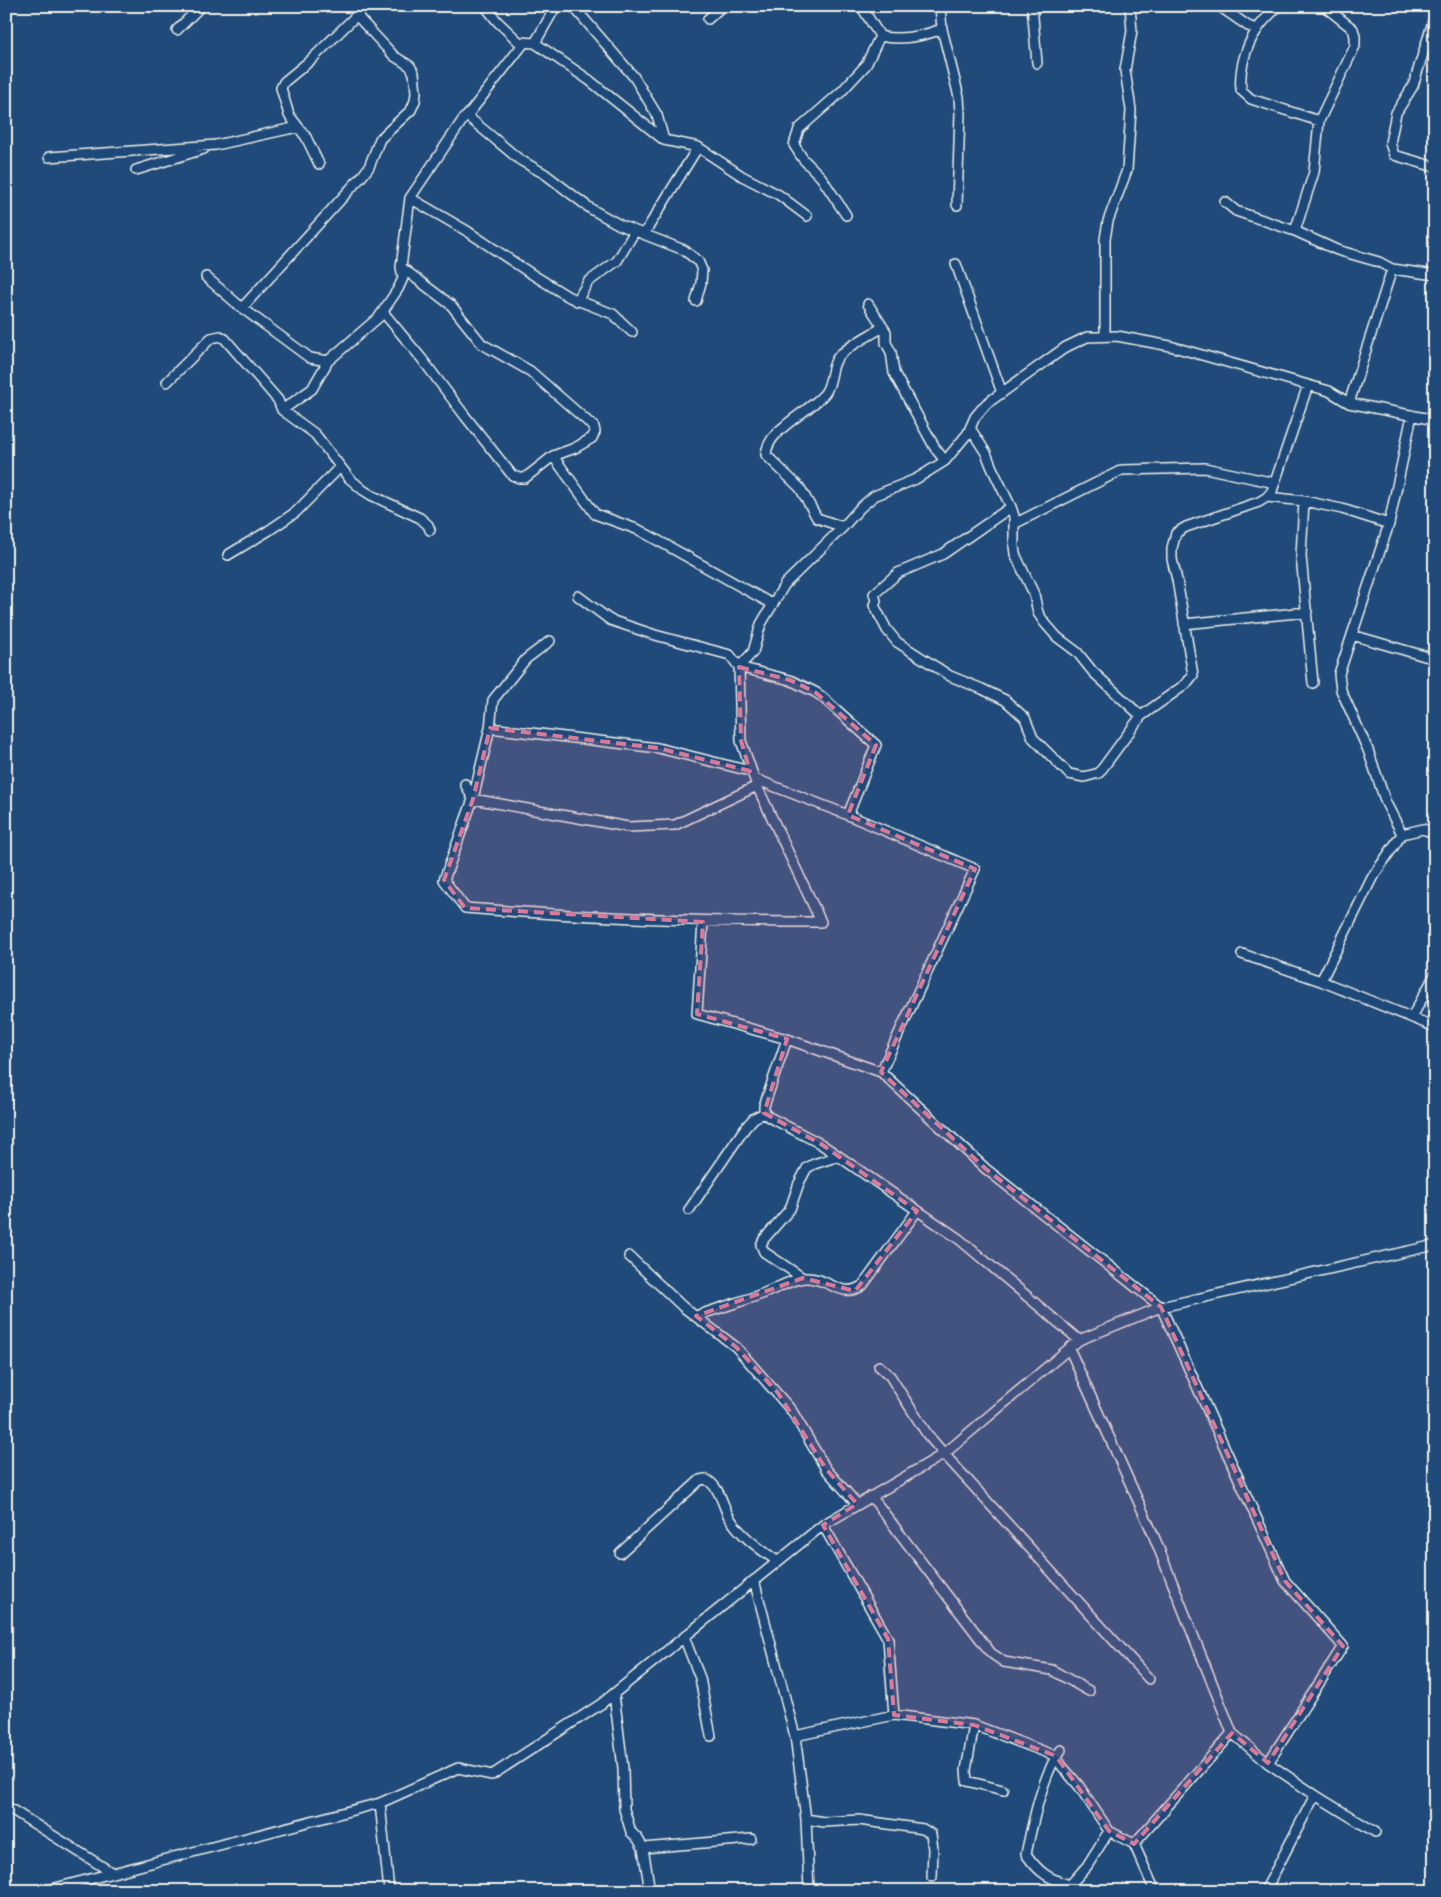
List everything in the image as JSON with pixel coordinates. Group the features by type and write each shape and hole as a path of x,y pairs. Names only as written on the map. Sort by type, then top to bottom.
{"street":[{"path":"176,30 201,6"},
{"path":"319,164 306,137 289,115 281,88 284,82 312,59 366,6"},
{"path":"485,6 497,21 519,42 535,43 589,80 664,140 698,147 742,176 779,195 807,216"},
{"path":"535,43 556,6"},
{"path":"573,6 634,77 657,115 664,140"},
{"path":"708,19 722,6"},
{"path":"861,6 880,36 888,38 925,35 942,29"},
{"path":"940,6 942,29 959,97 957,206"},
{"path":"1032,6 1037,62"},
{"path":"1105,335 1105,239 1108,221 1126,170 1131,110 1125,70 1132,31 1130,6"},
{"path":"1219,6 1248,26 1257,29"},
{"path":"1278,6 1257,29 1247,50 1239,77 1241,90 1251,98 1319,121"},
{"path":"1295,231 1314,172 1319,121 1355,46 1353,28 1324,6"},
{"path":"1435,15 1413,86 1396,113 1390,143 1394,155 1435,168"},
{"path":"242,308 363,175 369,167 380,139 410,110 415,101 414,73 410,66 394,56 374,32 357,16"},
{"path":"846,215 821,177 803,159 794,145 795,137 799,129 841,92 866,65 880,36"},
{"path":"282,410 312,389 328,361 383,312 403,278 401,267 410,198 458,126 524,43"},
{"path":"467,116 513,154 545,174 591,209 620,225 684,250 698,261 702,270 696,301"},
{"path":"136,170 216,145 298,128"},
{"path":"48,157 216,145"},
{"path":"644,234 698,147"},
{"path":"410,198 467,231 530,273 577,300 613,314 632,332"},
{"path":"1225,202 1236,211 1295,231 1337,250 1379,262 1392,269 1435,275"},
{"path":"577,300 588,282 617,261 635,230"},
{"path":"956,264 1002,393"},
{"path":"383,312 512,475 525,478 553,456 575,448 592,438 595,432 594,427 530,371 482,344 451,305 401,267"},
{"path":"1349,403 1392,269"},
{"path":"206,277 242,308 310,358 328,361"},
{"path":"868,304 886,332 886,343 891,352 894,373 935,448 945,461"},
{"path":"844,527 816,518 800,488 771,462 766,455 766,450 773,437 825,393 838,358 883,327"},
{"path":"550,641 526,659 493,700 490,728 473,799 444,880 465,908 553,915 703,922 821,922 754,779 741,741 739,667 753,652 761,624 785,584 874,496 916,479 945,461 986,404 1066,347 1087,337 1105,335 1170,346 1329,391 1349,403 1435,420"},
{"path":"167,382 211,338 220,336 225,339 278,400 282,410 315,434 340,467 363,490 420,518 428,524 430,530"},
{"path":"1011,507 943,554 898,573 874,594 876,601 874,605 887,630 897,642 950,676 982,688 1005,700 1025,718 1033,738 1069,774 1084,777 1099,773 1141,716 1186,684 1193,675 1172,559 1172,548 1176,533 1186,527 1259,502 1267,497 1272,491 1308,385"},
{"path":"1402,834 1386,803 1368,750 1341,690 1338,674 1389,524 1412,415"},
{"path":"970,428 986,453 1011,507 1016,554 1034,594 1036,607 1044,622 1057,637 1078,652 1098,678 1141,716"},
{"path":"553,456 595,514 638,530 772,604"},
{"path":"228,556 296,512 340,467"},
{"path":"1014,524 1122,470 1205,468 1275,482"},
{"path":"1267,497 1304,501 1342,509 1389,524"},
{"path":"1304,501 1301,556 1313,683"},
{"path":"578,596 610,620 730,656 739,667 790,680 815,692 876,745 848,815"},
{"path":"1184,624 1307,612"},
{"path":"1352,635 1435,659"},
{"path":"490,728 658,748 754,779 848,815 975,869 881,1072"},
{"path":"473,799 628,827 675,825 754,779"},
{"path":"465,784 473,799"},
{"path":"1321,981 1372,878 1402,834 1423,829 1435,834"},
{"path":"703,922 697,1014 787,1039 881,1072 986,1169 1161,1307 1285,1581 1343,1646 1268,1763"},
{"path":"1242,954 1321,981 1435,1026"},
{"path":"1412,1017 1435,975"},
{"path":"764,1113 764,1106 787,1039"},
{"path":"764,1113 821,1144 959,1239 1079,1340"},
{"path":"689,1210 745,1128 754,1118 764,1113"},
{"path":"802,1278 764,1252 761,1245 790,1209 799,1183 808,1168 814,1164 839,1156"},
{"path":"696,1316 762,1294 802,1278 813,1278 846,1291 855,1291 862,1285 917,1210"},
{"path":"44,1891 380,1803 458,1768 492,1775 601,1704 823,1525 944,1454 1079,1340 1161,1307 1435,1245"},
{"path":"629,1256 657,1283 736,1347 792,1411 826,1469 857,1504"},
{"path":"1069,1348 1153,1534 1232,1733 1268,1763 1315,1796 1375,1832"},
{"path":"879,1366 890,1376 926,1434 1149,1679"},
{"path":"620,1553 700,1480 706,1480 715,1487 728,1516 741,1532 777,1562"},
{"path":"871,1496 990,1653 1004,1662 1052,1670 1089,1690"},
{"path":"823,1525 888,1639 894,1715"},
{"path":"754,1580 795,1736 806,1819 809,1891"},
{"path":"684,1637 700,1678 711,1736"},
{"path":"614,1694 623,1768 624,1809 631,1832 643,1848 650,1891"},
{"path":"795,1736 894,1715 974,1725 1059,1753"},
{"path":"974,1725 966,1770 968,1781 1003,1790"},
{"path":"1134,1844 1232,1733"},
{"path":"1059,1753 1061,1765 1079,1786 1109,1831 1134,1844 1155,1891"},
{"path":"1059,1753 1031,1829 1026,1854 1035,1868 1052,1880 1070,1885 1087,1866 1109,1831"},
{"path":"1265,1891 1315,1796"},
{"path":"380,1803 389,1891"},
{"path":"6,1806 111,1872"},
{"path":"806,1819 824,1822 859,1820 923,1828 930,1834 933,1849 932,1878"},
{"path":"643,1848 740,1842 751,1839"}],"highlighted area":[{"path":"739,667 790,680 815,692 876,745 848,815 975,869 881,1072 986,1169 1161,1307 1285,1581 1343,1646 1268,1763 1232,1733 1134,1844 1109,1831 1056,1756 974,1725 894,1715 888,1639 823,1525 857,1504 826,1469 778,1393 736,1347 696,1316 803,1278 855,1291 917,1211 821,1144 764,1113 787,1039 697,1014 703,922 465,908 444,880 473,799 490,728 658,748 750,771 741,741"}]}
